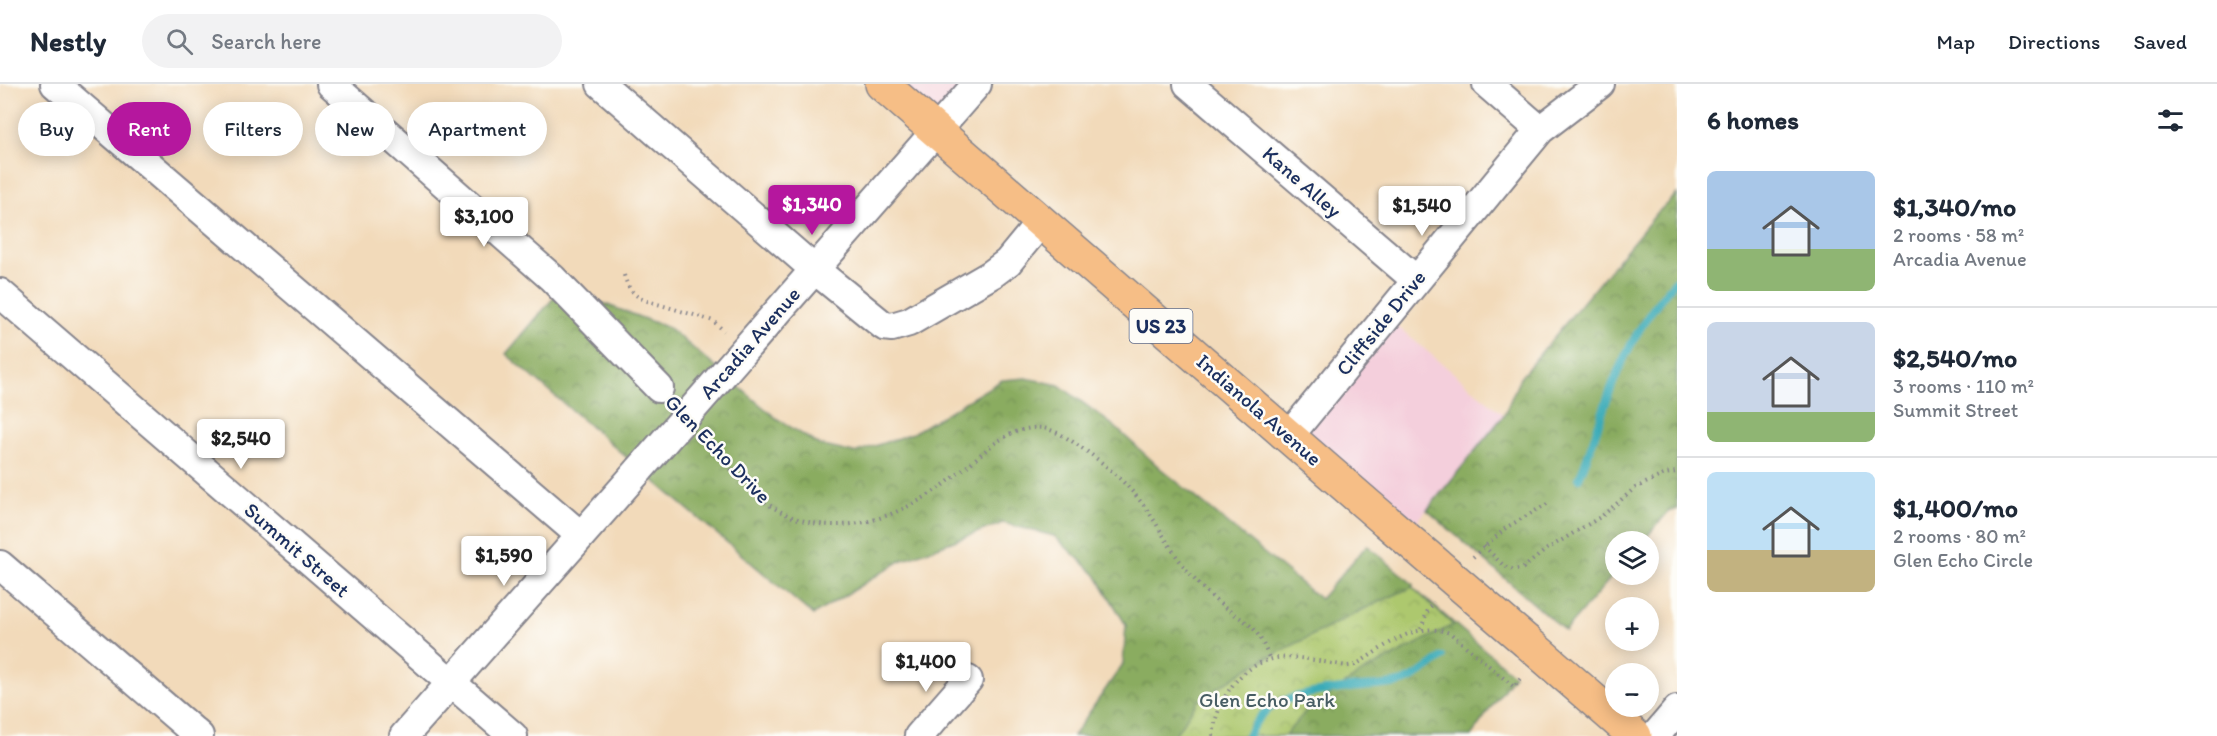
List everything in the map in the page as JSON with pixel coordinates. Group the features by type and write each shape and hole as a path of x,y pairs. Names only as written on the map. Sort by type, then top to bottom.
{"main road":[{"name":"Indianola Avenue","path":"882,84 1635,736"}],"street":[{"path":"55,84 580,535"},
{"name":"Glen Echo Drive","path":"331,84 552,278 659,388"},
{"path":"601,84 879,323 892,327 900,326 999,269 1040,223"},
{"name":"Arcadia Avenue","path":"404,736 976,84"},
{"name":"Kane Alley","path":"1188,84 1416,280"},
{"path":"1487,84 1540,130"},
{"name":"Cliffside Drive","path":"1289,436 1540,130 1599,84"},
{"name":"Summit Street","path":"0,293 513,736"},
{"path":"0,565 199,736"},
{"path":"919,736 968,680"},
{"path":"1655,736 1677,710"}],"path":[{"path":"624,275 629,289 636,296 713,321 732,337"},
{"name":"Glen Echo Drive","path":"702,436 737,476 774,508 815,523 844,525 883,518 915,504 945,485 993,444 1006,436 1027,429 1044,428 1083,449 1125,483 1148,512 1180,561 1203,588 1254,629 1270,660"},
{"path":"1484,546 1504,566 1514,570 1523,568 1547,549 1602,516 1635,488 1665,474 1677,472"},
{"path":"1212,736 1219,707 1227,692 1245,674 1270,660 1289,658 1347,666 1355,665 1406,634 1421,629 1439,629 1450,633 1514,687 1521,678"}],"shaded area":[{"path":"873,84 980,84 933,137"},
{"path":"1392,322 1504,415 1408,533 1298,435"}],"green space":[{"path":"1677,194 1677,509 1668,512 1652,531 1605,531 1605,585 1565,631 1427,510 1504,415 1520,378 1657,213"},
{"path":"562,288 669,328 776,418 819,445 854,453 913,433 1002,380 1026,378 1059,385 1114,426 1160,468 1320,599 1367,545 1514,675 1471,736 1073,736 1123,664 1126,625 1096,575 1054,536 1003,523 902,560 813,615 506,354"},
{"name":"Glen Echo Park","path":"1412,587 1453,625 1363,672 1307,710 1284,736 1174,736 1197,702 1248,668"}],"waterway":[{"path":"1579,478 1612,386 1625,357 1648,316 1677,279"},
{"path":"1248,736 1261,715 1284,701 1324,691 1403,682 1442,657"}]}
